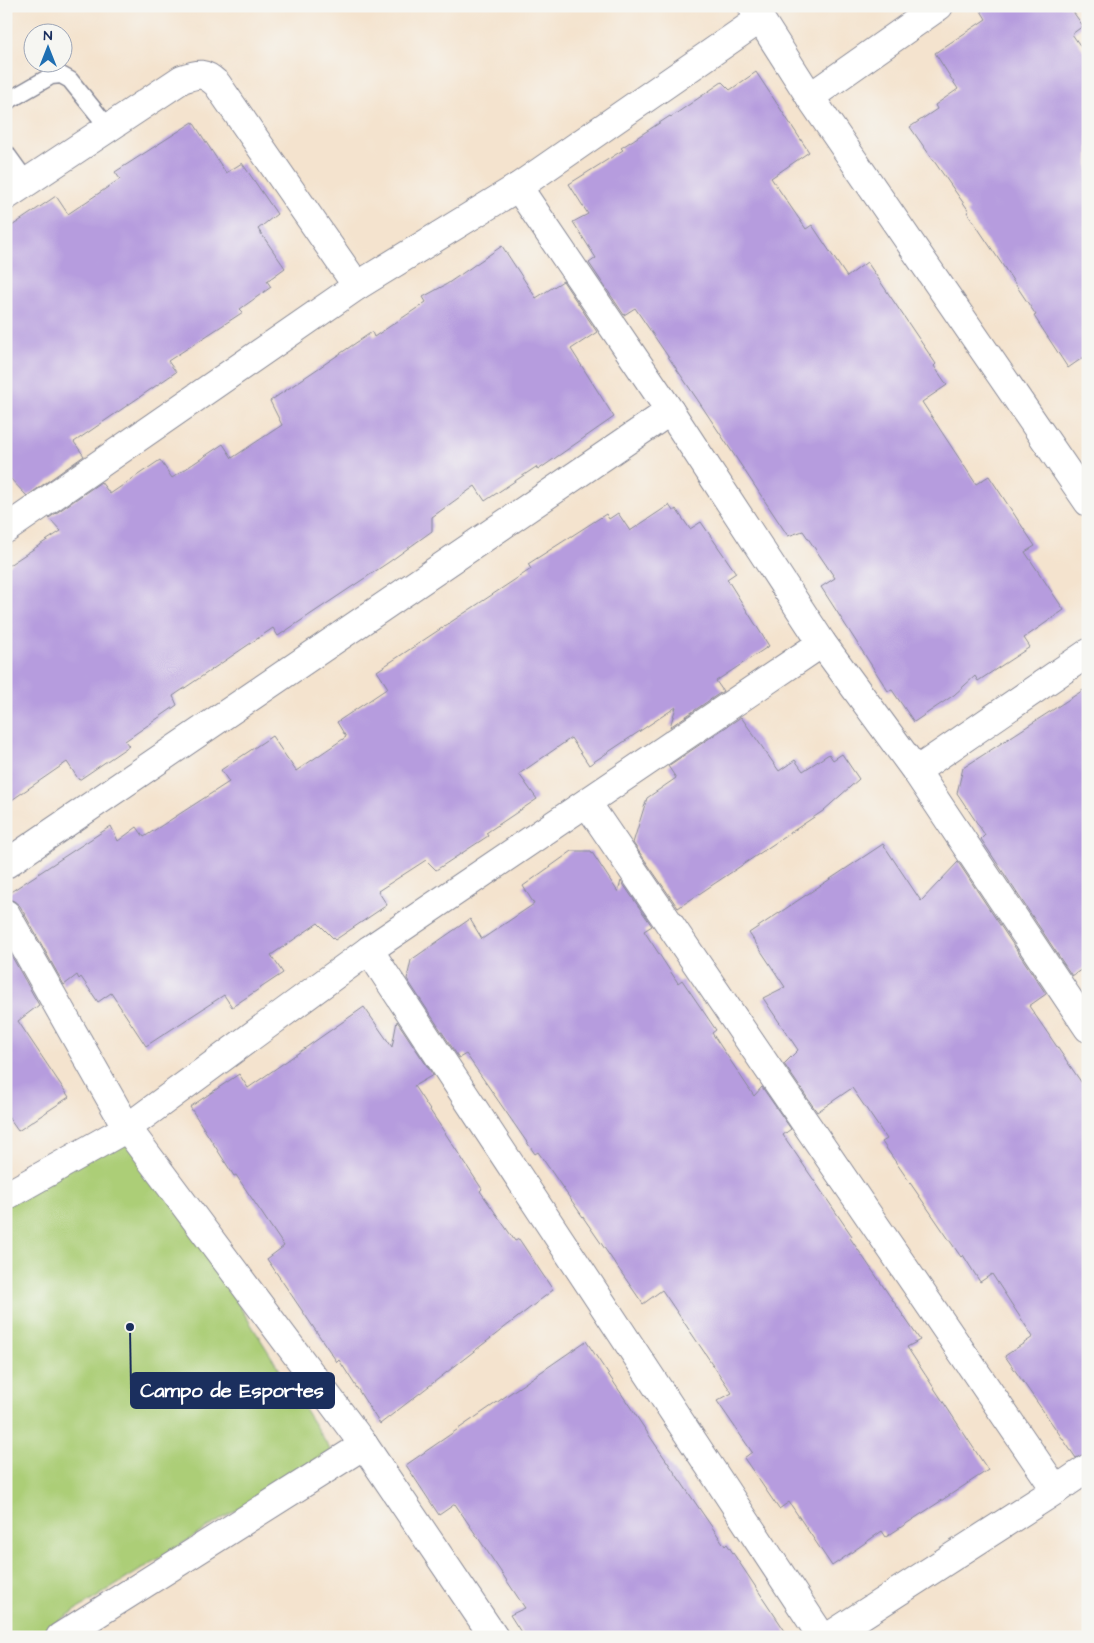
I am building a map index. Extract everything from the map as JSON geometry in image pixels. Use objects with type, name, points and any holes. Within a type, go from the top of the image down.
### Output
[{"type":"street","points":[[810,96],[939,6]]},
{"type":"street","points":[[6,529],[357,286],[518,187],[756,13],[810,96],[1088,502]]},
{"type":"street","points":[[17,189],[182,79],[197,73],[209,76],[217,84],[357,286]]},
{"type":"street","points":[[518,187],[670,412],[822,643],[916,771],[1088,1028]]},
{"type":"street","points":[[6,864],[670,412]]},
{"type":"street","points":[[6,1196],[127,1128],[369,950],[822,643]]},
{"type":"street","points":[[916,771],[1088,653]]},
{"type":"street","points":[[587,803],[1056,1490]]},
{"type":"street","points":[[6,914],[127,1128],[364,1445],[494,1637]]},
{"type":"street","points":[[369,950],[822,1637]]},
{"type":"street","points":[[60,1637],[364,1445]]},
{"type":"street","points":[[828,1637],[1088,1468]]},
{"type":"lane","points":[[6,102],[51,76],[61,75],[70,80],[108,127]]},
{"type":"lane","points":[[6,153],[17,189]]},
{"type":"green space","points":[[127,1128],[331,1451],[33,1637],[6,1637],[6,1204]]},
{"type":"building","points":[[978,6],[1069,6],[1083,26],[1072,34],[1088,57],[1088,354],[1068,368],[1034,316],[1036,315],[967,212],[969,211],[910,127],[937,109],[935,105],[958,89],[935,53],[986,19]]},
{"type":"building","points":[[756,72],[809,152],[771,178],[806,229],[812,225],[847,277],[867,262],[936,364],[934,366],[947,385],[922,402],[976,484],[989,476],[1035,546],[1025,552],[1064,610],[1024,638],[1030,647],[978,681],[975,676],[954,695],[914,722],[892,690],[888,691],[821,587],[835,578],[803,531],[788,536],[635,308],[624,315],[589,263],[596,258],[573,222],[588,214],[569,184],[623,150],[621,148],[722,82],[730,90]]},
{"type":"building","points":[[193,122],[226,173],[242,163],[277,214],[258,229],[285,268],[267,281],[271,287],[240,309],[243,312],[168,361],[176,372],[74,442],[84,456],[27,496],[6,474],[6,230],[56,196],[68,214],[120,179],[115,172]]},
{"type":"building","points":[[502,246],[536,298],[563,281],[597,332],[571,349],[614,417],[538,470],[536,467],[485,501],[475,486],[432,517],[432,531],[389,562],[278,636],[273,628],[173,696],[177,705],[125,741],[129,746],[79,780],[67,762],[6,804],[6,567],[61,531],[49,518],[101,482],[110,494],[160,460],[172,478],[223,444],[232,458],[282,425],[270,401],[372,332],[374,337],[426,302],[423,297],[447,284]]},
{"type":"building","points":[[669,505],[673,511],[676,509],[690,529],[701,522],[736,573],[727,579],[769,646],[716,681],[723,691],[670,727],[676,707],[589,765],[571,738],[519,774],[537,799],[486,833],[488,836],[436,870],[426,860],[378,891],[387,905],[335,940],[318,923],[271,955],[283,973],[232,1007],[224,995],[146,1046],[111,993],[98,1002],[81,977],[79,979],[77,975],[64,985],[20,906],[6,898],[6,895],[111,826],[118,841],[137,827],[144,837],[229,782],[221,770],[272,736],[296,771],[346,737],[337,722],[388,688],[377,671],[531,569],[528,564],[606,514],[609,519],[618,513],[630,531]]},
{"type":"building","points":[[1088,687],[1088,965],[1072,976],[981,839],[985,835],[957,793],[963,768]]},
{"type":"building","points":[[741,717],[779,771],[795,760],[803,771],[829,754],[833,760],[842,754],[859,779],[823,811],[678,908],[633,843],[647,798],[676,778],[668,766]]},
{"type":"building","points":[[883,844],[921,901],[958,862],[1046,994],[1029,1006],[1088,1092],[1088,1453],[1076,1458],[1005,1356],[1033,1337],[992,1274],[980,1282],[963,1255],[961,1257],[882,1142],[887,1139],[852,1088],[817,1112],[784,1064],[798,1050],[763,998],[785,987],[749,933]]},
{"type":"building","points":[[572,851],[591,851],[618,892],[621,881],[652,926],[644,931],[678,983],[682,980],[716,1030],[712,1033],[754,1096],[762,1087],[791,1129],[783,1135],[852,1236],[850,1238],[920,1340],[907,1347],[988,1470],[886,1537],[882,1531],[832,1566],[789,1502],[779,1509],[744,1458],[752,1452],[717,1401],[732,1393],[662,1290],[643,1304],[538,1152],[535,1154],[466,1054],[459,1058],[407,979],[411,960],[470,919],[482,939],[534,904],[523,886]]},
{"type":"building","points":[[6,946],[39,1005],[18,1021],[69,1097],[18,1131],[6,1114]]},
{"type":"building","points":[[364,1007],[392,1047],[397,1021],[433,1075],[414,1086],[482,1189],[480,1191],[515,1241],[519,1239],[553,1290],[380,1424],[339,1360],[337,1362],[267,1259],[284,1246],[236,1175],[234,1176],[190,1107],[239,1074],[248,1088]]},
{"type":"building","points":[[586,1341],[789,1637],[524,1637],[510,1615],[525,1608],[455,1504],[439,1515],[406,1465]]},
{"type":"place","name":"Campo de Esportes","points":[[130,1327]]}]
